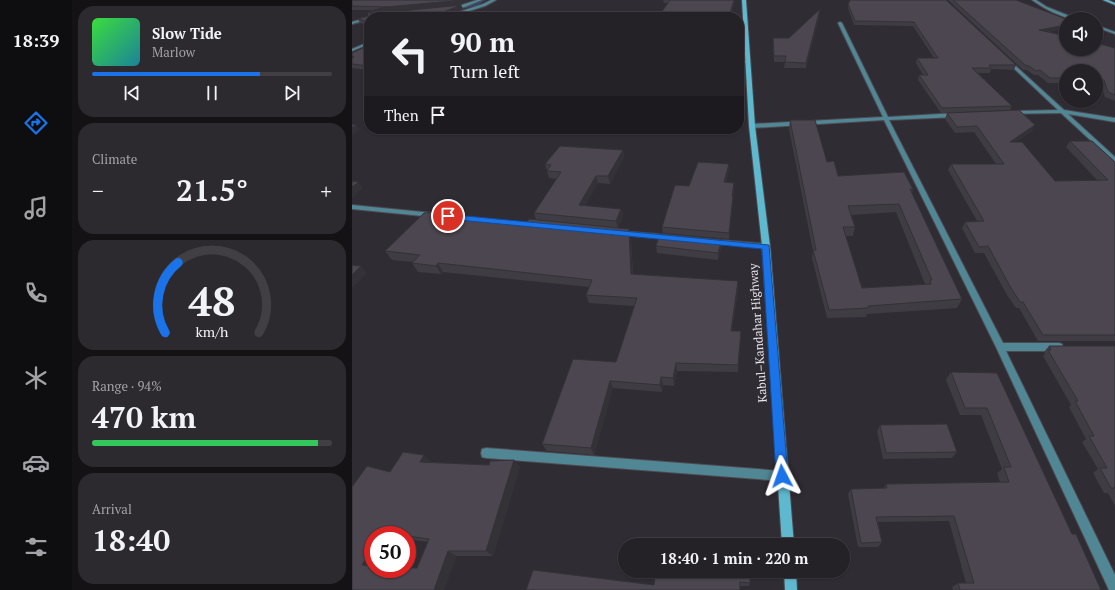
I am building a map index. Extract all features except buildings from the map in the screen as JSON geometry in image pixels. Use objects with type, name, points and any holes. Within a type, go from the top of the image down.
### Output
[{"type":"main road","name":"Kabul–Kandahar Highway","points":[[744,0],[752,126],[766,246],[787,538]]},
{"type":"main road","points":[[1105,0],[1115,4]]},
{"type":"main road","points":[[790,578],[791,590]]},
{"type":"street","points":[[446,10],[464,6],[480,0]]},
{"type":"street","points":[[462,12],[494,0]]},
{"type":"street","points":[[1034,0],[1046,8],[1059,13]]},
{"type":"street","points":[[352,23],[364,19]]},
{"type":"street","points":[[840,23],[886,119],[1000,347],[1115,589]]},
{"type":"street","points":[[1103,29],[1115,33]]},
{"type":"street","points":[[352,50],[364,45]]},
{"type":"street","points":[[1006,58],[1115,160]]},
{"type":"street","points":[[1008,113],[1062,111],[1115,120]]},
{"type":"street","points":[[752,126],[962,114]]},
{"type":"street","points":[[352,207],[440,215]]},
{"type":"street","points":[[615,232],[678,238]]},
{"type":"street","points":[[702,240],[766,246]]},
{"type":"street","points":[[1000,347],[1069,347]]},
{"type":"street","points":[[486,454],[782,476]]},
{"type":"waterway","points":[[456,9],[475,5],[485,0]]},
{"type":"waterway","points":[[352,24],[364,21]]},
{"type":"route","points":[[448,216],[766,246],[782,476]]}]
